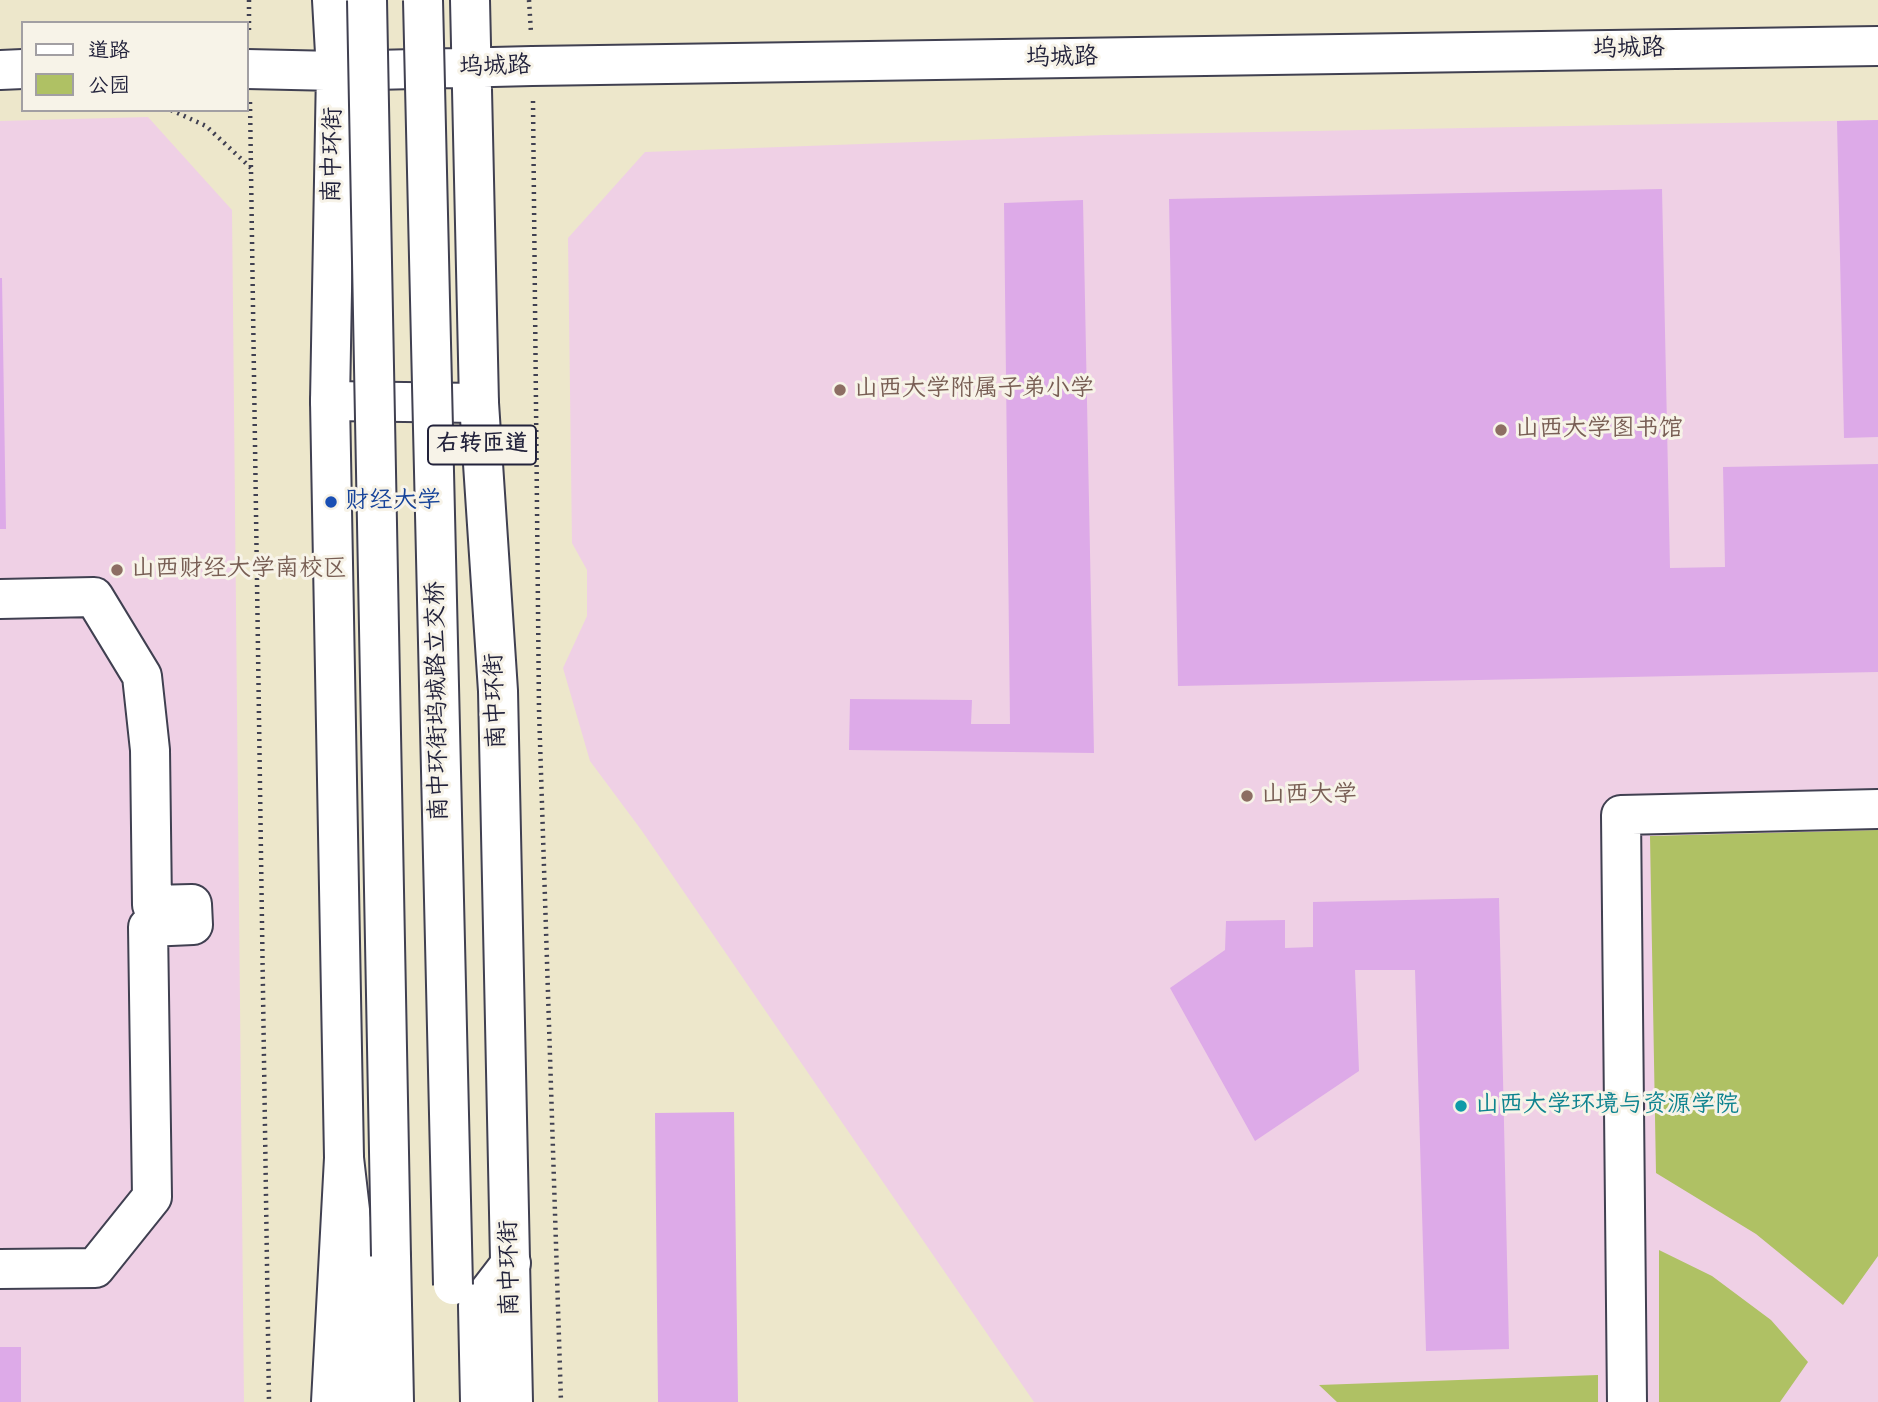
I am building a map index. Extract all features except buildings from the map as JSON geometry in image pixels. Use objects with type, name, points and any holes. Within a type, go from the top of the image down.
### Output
[{"type":"main road","name":"南中环街","points":[[331,1402],[344,1158],[330,401],[335,71],[332,0]]},
{"type":"main road","points":[[367,0],[394,1402]]},
{"type":"main road","name":"南中环街坞城路立交桥","points":[[424,0],[455,1402]]},
{"type":"main road","name":"南中环街","points":[[470,0],[479,403],[498,691],[513,1402]]},
{"type":"main road","name":"坞城路","points":[[248,69],[335,71],[1878,46]]},
{"type":"main road","points":[[0,69],[21,69]]},
{"type":"main road","points":[[330,401],[479,403]]},
{"type":"main road","points":[[0,599],[94,597],[142,676],[150,750],[152,905],[192,904],[193,925],[148,927],[152,1197],[95,1268],[0,1269]]},
{"type":"main road","points":[[1628,1402],[1621,815],[1878,809]]},
{"type":"main road","points":[[344,1158],[354,1245],[358,1402]]},
{"type":"main road","points":[[480,1402],[478,1306],[511,1263]]},
{"type":"path","points":[[249,0],[269,1402]]},
{"type":"path","points":[[529,0],[539,710],[561,1402]]},
{"type":"path","points":[[175,112],[206,126],[251,168]]},
{"type":"shaded area","name":"山西财经大学南校区","points":[[148,117],[232,210],[244,1402],[0,1402],[0,121]]},
{"type":"shaded area","name":"山西大学","points":[[1878,120],[1878,1402],[1034,1402],[642,831],[590,761],[563,668],[587,616],[587,570],[572,543],[568,238],[645,152],[1105,135]]},
{"type":"green space","points":[[1878,830],[1878,1256],[1843,1305],[1756,1234],[1656,1173],[1650,836]]},
{"type":"green space","points":[[1659,1250],[1712,1276],[1771,1320],[1808,1362],[1780,1402],[1659,1402]]},
{"type":"green space","points":[[1598,1375],[1598,1402],[1337,1402],[1319,1385]]},
{"type":"place","name":"山西大学附属子弟小学","points":[[840,390]]},
{"type":"place","name":"山西大学图书馆","points":[[1501,430]]},
{"type":"place","name":"财经大学","points":[[331,502]]},
{"type":"place","name":"山西财经大学南校区","points":[[117,570]]},
{"type":"place","name":"山西大学","points":[[1247,796]]},
{"type":"place","name":"山西大学环境与资源学院","points":[[1461,1106]]}]
